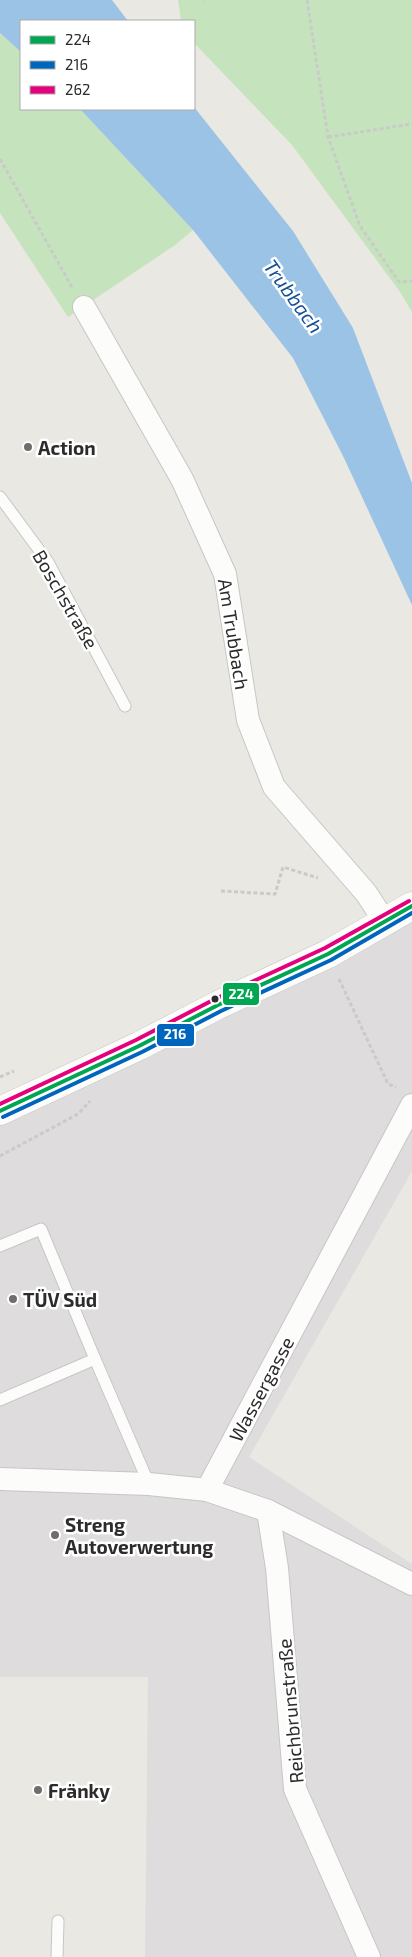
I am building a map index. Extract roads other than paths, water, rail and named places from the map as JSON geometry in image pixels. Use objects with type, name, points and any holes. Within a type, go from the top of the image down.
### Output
[{"type":"main road","points":[[0,1111],[328,954],[412,906]]},
{"type":"street","name":"Am Trubbach","points":[[84,307],[182,479],[225,574],[248,720],[274,787],[366,893],[385,922]]},
{"type":"street","name":"Wassergasse","points":[[207,1490],[408,1098]]},
{"type":"street","points":[[0,1479],[149,1484],[207,1490],[268,1511],[412,1584]]},
{"type":"street","name":"Reichbrunstraße","points":[[268,1511],[277,1568],[295,1788],[370,1957]]},
{"type":"lane","name":"Boschstraße","points":[[0,497],[48,562],[125,706]]},
{"type":"lane","points":[[0,1246],[41,1229],[149,1484]]},
{"type":"lane","points":[[0,1400],[95,1359]]},
{"type":"lane","points":[[57,1957],[58,1921]]},
{"type":"water","points":[[0,0],[112,0],[127,20],[20,20],[20,51],[0,33]]},
{"type":"water","name":"Trubbach","points":[[195,108],[293,231],[353,328],[412,483],[412,605],[344,458],[293,358],[193,230],[81,110],[195,110]]},
{"type":"place","name":"Action","points":[[28,447]]},
{"type":"place","name":"TÜV Süd","points":[[13,1299]]},
{"type":"place","name":"Streng Autoverwertung","points":[[55,1535]]},
{"type":"place","name":"Fränky","points":[[38,1790]]}]
